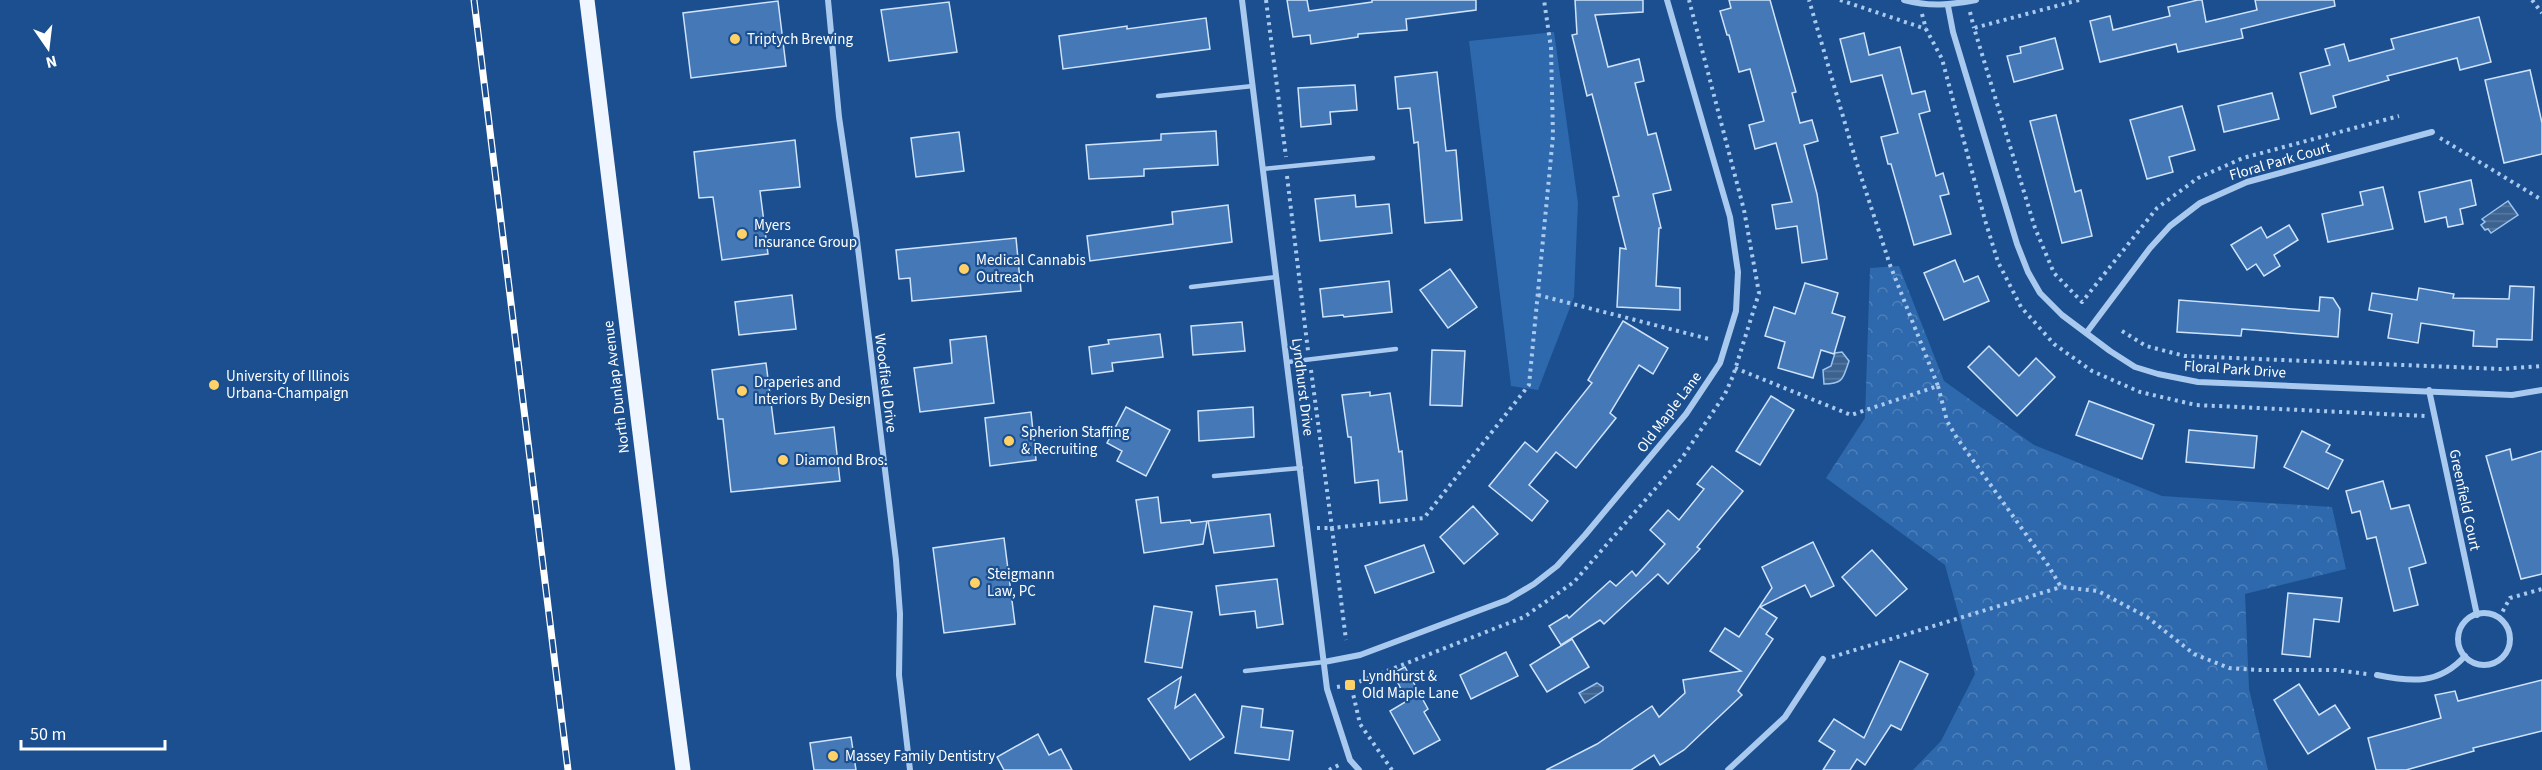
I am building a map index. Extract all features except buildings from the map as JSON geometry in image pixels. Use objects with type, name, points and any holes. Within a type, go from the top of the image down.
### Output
[{"type":"main road","name":"North Dunlap Avenue","points":[[587,0],[659,588],[684,770]]},
{"type":"street","name":"Woodfield Drive","points":[[828,0],[839,117],[856,232],[896,560],[900,614],[899,675],[910,770]]},
{"type":"street","name":"Lyndhurst Drive","points":[[1242,0],[1329,696],[1350,760],[1359,770]]},
{"type":"street","name":"Old Maple Lane","points":[[1324,662],[1360,655],[1507,600],[1534,584],[1557,566],[1586,535],[1686,414],[1719,363],[1736,311],[1738,272],[1730,217],[1667,0]]},
{"type":"street","points":[[1904,0],[1920,4],[1948,6],[1976,0]]},
{"type":"street","name":"Floral Park Drive","points":[[1948,6],[1953,32],[2028,272],[2040,293],[2062,315],[2110,351],[2135,367],[2198,382],[2512,394],[2542,390]]},
{"type":"street","name":"Floral Park Court","points":[[2087,332],[2170,226],[2200,203],[2247,182],[2432,132]]},
{"type":"street","name":"Greenfield Court","points":[[2429,390],[2477,615]]},
{"type":"street","points":[[2485,613],[2499,618],[2509,632],[2508,649],[2504,657],[2488,665],[2471,662],[2465,656],[2458,641],[2459,632],[2469,618],[2477,615],[2485,613]]},
{"type":"street","points":[[2377,675],[2407,681],[2422,680],[2455,667],[2465,656]]},
{"type":"street","points":[[1728,770],[1785,717],[1823,659]]},
{"type":"lane","points":[[1158,96],[1253,86]]},
{"type":"lane","points":[[1263,169],[1373,158]]},
{"type":"lane","points":[[1191,286],[1276,276]]},
{"type":"lane","points":[[1288,362],[1396,349]]},
{"type":"lane","points":[[1214,476],[1301,468]]},
{"type":"lane","points":[[1245,671],[1324,662]]},
{"type":"path","points":[[1266,0],[1347,640]]},
{"type":"path","points":[[1332,528],[1424,518],[1529,385],[1553,136],[1551,48],[1544,0]]},
{"type":"path","points":[[1392,770],[1360,724],[1351,684],[1524,617],[1574,582],[1682,458],[1725,394],[1737,368],[1759,292],[1744,210],[1689,0]]},
{"type":"path","points":[[1809,0],[1890,265],[1938,386],[1947,421],[2061,587]]},
{"type":"path","points":[[1840,0],[1926,29]]},
{"type":"path","points":[[2079,0],[1974,28],[2035,228],[2054,273],[2082,302],[2157,208],[2198,178],[2243,158],[2399,116]]},
{"type":"path","points":[[2532,0],[2542,13]]},
{"type":"path","points":[[2432,132],[2542,200]]},
{"type":"path","points":[[1538,295],[1709,339]]},
{"type":"path","points":[[2122,331],[2146,346],[2185,356],[2501,369],[2542,366]]},
{"type":"path","points":[[1719,363],[1737,368],[1851,415],[1938,386]]},
{"type":"path","points":[[1823,659],[2061,587],[2098,591],[2147,617],[2193,654],[2229,668],[2336,670],[2377,675]]},
{"type":"path","points":[[2499,618],[2510,598],[2542,589]]},
{"type":"green space","points":[[1554,32],[1578,203],[1574,297],[1538,390],[1511,386],[1469,41]]},
{"type":"green space","points":[[1899,266],[1944,381],[2034,445],[2162,496],[2332,507],[2346,569],[2245,594],[2249,689],[2268,770],[1913,770],[1941,741],[1975,674],[1945,565],[1826,478],[1865,418],[1870,268]]},
{"type":"shaded area","points":[[2508,201],[2518,215],[2491,233],[2488,229],[2485,230],[2481,225],[2485,222],[2482,219]]},
{"type":"shaded area","points":[[1842,352],[1849,361],[1844,376],[1835,383],[1824,384],[1823,370],[1831,366],[1835,353]]},
{"type":"shaded area","points":[[1597,683],[1603,687],[1603,691],[1585,703],[1579,693]]},
{"type":"railway","points":[[474,0],[568,770]]},
{"type":"place","name":"Triptych Brewing","points":[[735,39]]},
{"type":"place","name":"Myers Insurance Group","points":[[742,234]]},
{"type":"place","name":"Medical Cannabis Outreach","points":[[964,269]]},
{"type":"place","name":"University of Illinois Urbana-Champaign","points":[[214,385]]},
{"type":"place","name":"Draperies and Interiors By Design","points":[[742,391]]},
{"type":"place","name":"Spherion Staffing & Recruiting","points":[[1009,441]]},
{"type":"place","name":"Diamond Bros.","points":[[783,460]]},
{"type":"place","name":"Steigmann Law, PC","points":[[975,583]]},
{"type":"place","name":"Lyndhurst & Old Maple Lane","points":[[1350,685]]},
{"type":"place","name":"Massey Family Dentistry","points":[[833,756]]}]
